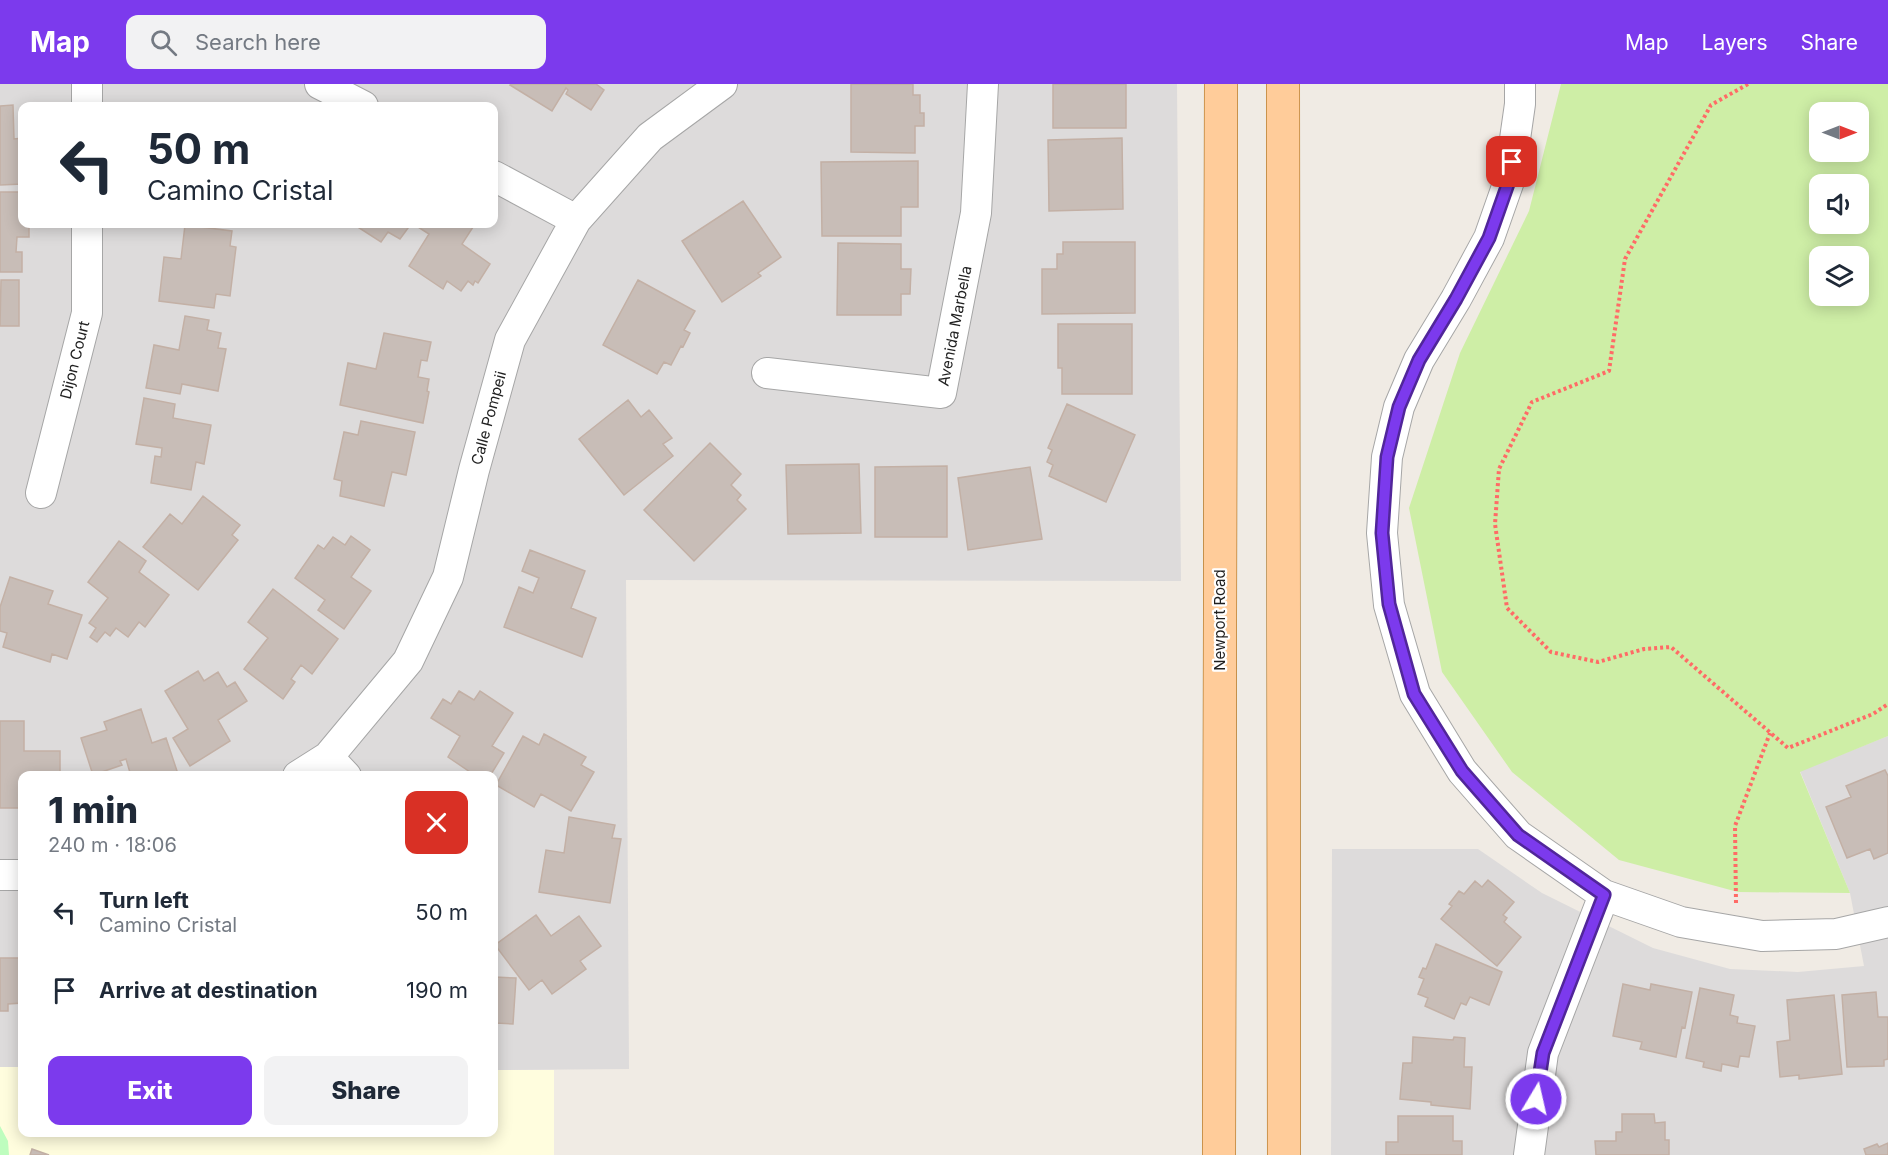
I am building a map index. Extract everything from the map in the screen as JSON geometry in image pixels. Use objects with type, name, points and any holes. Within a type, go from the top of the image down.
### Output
[{"type":"main road","name":"Newport Road","points":[[1219,1155],[1221,84]]},
{"type":"main road","points":[[1283,84],[1284,1155]]},
{"type":"street","points":[[87,84],[87,102]]},
{"type":"street","points":[[320,84],[355,102]]},
{"type":"street","name":"Calle Pompeii","points":[[318,771],[337,766],[408,661],[448,577],[474,470],[510,340],[576,220],[650,137],[722,84]]},
{"type":"street","name":"Avenida Marbella","points":[[767,373],[941,393],[976,213],[983,84]]},
{"type":"street","points":[[1520,84],[1520,104],[1509,181],[1489,238],[1419,360],[1399,407],[1387,457],[1382,533],[1389,604],[1414,694],[1462,771],[1518,835],[1604,895],[1681,922],[1762,936],[1836,934],[1888,922]]},
{"type":"street","points":[[498,178],[576,220]]},
{"type":"street","name":"Dijon Court","points":[[41,493],[87,313],[87,228]]},
{"type":"street","points":[[0,875],[18,875]]},
{"type":"street","points":[[1528,1155],[1543,1053],[1604,895]]},
{"type":"path","points":[[1748,84],[1711,105],[1625,260],[1609,371],[1532,402],[1499,469],[1495,524],[1507,608],[1551,652],[1598,662],[1644,649],[1671,647],[1788,748],[1873,714],[1888,704]]},
{"type":"path","points":[[1736,932],[1735,826],[1770,733]]},
{"type":"shaded area","points":[[0,84],[1177,84],[1181,581],[626,580],[629,1069],[498,1070],[498,771],[18,771],[18,1067],[0,1067]]},
{"type":"shaded area","points":[[1888,736],[1888,1155],[1331,1155],[1332,849],[1478,849],[1542,893],[1653,948],[1730,969],[1798,972],[1864,966],[1850,893],[1800,771]]},
{"type":"shaded area","points":[[0,1067],[18,1067],[18,1137],[498,1137],[498,1070],[554,1070],[554,1155],[0,1155]]},
{"type":"green space","points":[[1561,84],[1888,84],[1888,736],[1800,772],[1850,893],[1738,892],[1619,860],[1512,772],[1442,672],[1409,508],[1460,353],[1529,211]]},
{"type":"green space","points":[[0,1126],[8,1141],[9,1155],[0,1155]]},
{"type":"building","points":[[511,84],[596,84],[604,90],[591,110],[566,94],[568,90],[566,88],[552,111]]},
{"type":"building","points":[[851,84],[913,84],[913,95],[920,95],[920,113],[924,113],[924,126],[915,126],[915,153],[851,152]]},
{"type":"building","points":[[1053,84],[1126,84],[1126,128],[1053,128]]},
{"type":"building","points":[[13,105],[14,139],[18,138],[18,184],[0,185],[0,106]]},
{"type":"building","points":[[1122,138],[1123,209],[1049,211],[1048,140]]},
{"type":"building","points":[[918,161],[918,207],[901,207],[901,236],[822,236],[821,162]]},
{"type":"building","points":[[0,192],[18,192],[18,228],[29,228],[29,237],[17,237],[16,252],[22,252],[22,272],[0,272]]},
{"type":"building","points":[[743,201],[781,257],[758,273],[761,276],[722,302],[682,241]]},
{"type":"building","points":[[185,228],[232,231],[230,246],[236,247],[230,296],[216,294],[214,308],[159,301],[164,257],[181,259]]},
{"type":"building","points":[[359,228],[408,228],[400,239],[388,232],[381,242]]},
{"type":"building","points":[[420,228],[472,228],[462,244],[490,264],[478,283],[475,281],[473,285],[468,281],[461,291],[447,281],[443,289],[409,266],[429,234]]},
{"type":"building","points":[[1063,242],[1135,242],[1135,313],[1042,314],[1042,269],[1057,269],[1057,254],[1063,254]]},
{"type":"building","points":[[838,243],[901,244],[901,269],[911,269],[910,294],[901,294],[901,315],[837,315]]},
{"type":"building","points":[[1,280],[19,280],[19,326],[0,326]]},
{"type":"building","points":[[638,280],[695,311],[684,330],[690,333],[683,347],[681,346],[671,365],[664,362],[657,374],[603,345]]},
{"type":"building","points":[[185,316],[209,320],[207,330],[221,333],[218,348],[226,349],[218,391],[182,384],[180,394],[146,388],[154,345],[179,350]]},
{"type":"building","points":[[1058,324],[1132,324],[1132,394],[1062,394],[1062,368],[1058,368]]},
{"type":"building","points":[[384,333],[431,342],[427,361],[421,360],[418,377],[429,379],[423,423],[340,405],[348,363],[376,369]]},
{"type":"building","points":[[144,398],[175,404],[173,418],[211,425],[204,464],[196,462],[191,490],[151,483],[155,456],[161,457],[162,448],[136,444]]},
{"type":"building","points":[[628,400],[641,417],[649,410],[672,438],[663,444],[673,456],[624,495],[579,439]]},
{"type":"building","points":[[1067,404],[1135,435],[1106,502],[1049,476],[1053,465],[1047,462],[1052,450],[1048,448]]},
{"type":"building","points":[[361,421],[415,432],[406,475],[392,472],[384,506],[340,496],[342,481],[334,479],[344,432],[358,435]]},
{"type":"building","points":[[710,443],[741,474],[731,485],[741,495],[737,500],[746,509],[694,561],[644,510]]},
{"type":"building","points":[[859,464],[861,533],[788,534],[786,465]]},
{"type":"building","points":[[947,466],[947,537],[875,537],[875,467]]},
{"type":"building","points":[[1030,467],[1042,539],[968,550],[958,478]]},
{"type":"building","points":[[203,496],[240,525],[232,535],[238,540],[198,590],[143,547],[170,514],[182,524]]},
{"type":"building","points":[[351,536],[370,550],[351,577],[371,591],[344,629],[318,610],[325,600],[295,578],[318,545],[324,549],[333,537],[345,545]]},
{"type":"building","points":[[119,541],[146,561],[139,572],[169,595],[145,627],[139,622],[128,637],[116,628],[110,636],[105,632],[97,642],[90,637],[96,628],[89,623],[108,598],[88,582]]},
{"type":"building","points":[[530,550],[585,571],[571,608],[596,618],[582,657],[504,627],[519,587],[533,593],[539,578],[522,571]]},
{"type":"building","points":[[10,577],[53,591],[48,604],[82,615],[67,659],[52,654],[50,662],[3,647],[7,633],[0,631],[0,607]]},
{"type":"building","points":[[273,589],[338,639],[312,674],[301,665],[291,679],[295,682],[283,699],[244,669],[268,638],[248,622]]},
{"type":"building","points":[[198,671],[204,681],[218,672],[227,687],[235,682],[247,701],[218,720],[230,741],[190,766],[173,738],[188,729],[165,691]]},
{"type":"building","points":[[459,691],[474,700],[480,691],[513,713],[492,746],[504,753],[493,771],[469,771],[448,757],[460,736],[431,718],[443,699],[451,704]]},
{"type":"building","points":[[141,709],[152,743],[166,738],[177,771],[130,771],[126,759],[120,761],[122,765],[105,771],[92,771],[81,738],[107,730],[104,722]]},
{"type":"building","points":[[0,721],[24,721],[24,751],[60,751],[60,771],[18,771],[18,808],[0,808]]},
{"type":"building","points":[[544,734],[586,757],[581,765],[594,772],[571,811],[541,794],[534,807],[498,786],[498,781],[523,736],[539,745]]},
{"type":"building","points":[[1885,770],[1888,776],[1888,853],[1874,859],[1870,849],[1847,858],[1826,807],[1851,797],[1846,786]]},
{"type":"building","points":[[569,817],[615,825],[612,838],[621,839],[610,903],[539,892],[546,850],[564,853]]},
{"type":"building","points":[[1488,880],[1514,902],[1503,915],[1507,918],[1504,922],[1521,937],[1497,966],[1441,919],[1452,906],[1449,904],[1459,891],[1464,894],[1475,881],[1482,887]]},
{"type":"building","points":[[536,915],[551,936],[579,916],[601,946],[580,961],[586,969],[552,994],[542,980],[529,990],[498,949],[498,943]]},
{"type":"building","points":[[1436,944],[1502,972],[1489,1005],[1470,997],[1466,1005],[1461,1003],[1454,1019],[1425,1006],[1428,998],[1418,994],[1424,979],[1419,977],[1423,968],[1426,969]]},
{"type":"building","points":[[0,958],[18,958],[18,1003],[8,1004],[8,1011],[0,1011]]},
{"type":"building","points":[[498,977],[516,978],[513,1024],[498,1023]]},
{"type":"building","points":[[1623,984],[1650,990],[1651,984],[1692,992],[1685,1028],[1682,1027],[1676,1057],[1640,1049],[1642,1042],[1613,1036]]},
{"type":"building","points":[[1700,988],[1734,995],[1730,1015],[1738,1017],[1737,1023],[1755,1026],[1749,1057],[1740,1056],[1738,1067],[1722,1064],[1721,1071],[1703,1067],[1704,1062],[1686,1058]]},
{"type":"building","points":[[1876,992],[1878,1017],[1888,1017],[1888,1059],[1884,1060],[1884,1066],[1847,1067],[1842,995]]},
{"type":"building","points":[[1834,995],[1842,1074],[1799,1079],[1799,1075],[1780,1077],[1777,1042],[1790,1040],[1787,1000]]},
{"type":"building","points":[[1413,1037],[1453,1040],[1454,1037],[1465,1038],[1464,1067],[1472,1067],[1470,1109],[1400,1099],[1403,1063],[1412,1063]]},
{"type":"building","points":[[1622,1114],[1654,1114],[1655,1123],[1665,1122],[1665,1140],[1669,1140],[1669,1155],[1596,1155],[1595,1141],[1616,1141],[1616,1132],[1622,1132]]},
{"type":"building","points":[[1398,1116],[1453,1116],[1453,1141],[1462,1141],[1462,1155],[1386,1155],[1386,1142],[1398,1142]]},
{"type":"building","points":[[1888,1143],[1888,1155],[1866,1155],[1864,1149]]},
{"type":"building","points":[[32,1149],[49,1155],[30,1155]]},
{"type":"route","points":[[1512,162],[1509,181],[1489,238],[1419,360],[1399,407],[1387,457],[1382,533],[1389,604],[1414,694],[1462,771],[1518,835],[1604,895],[1543,1053],[1536,1099]]}]
